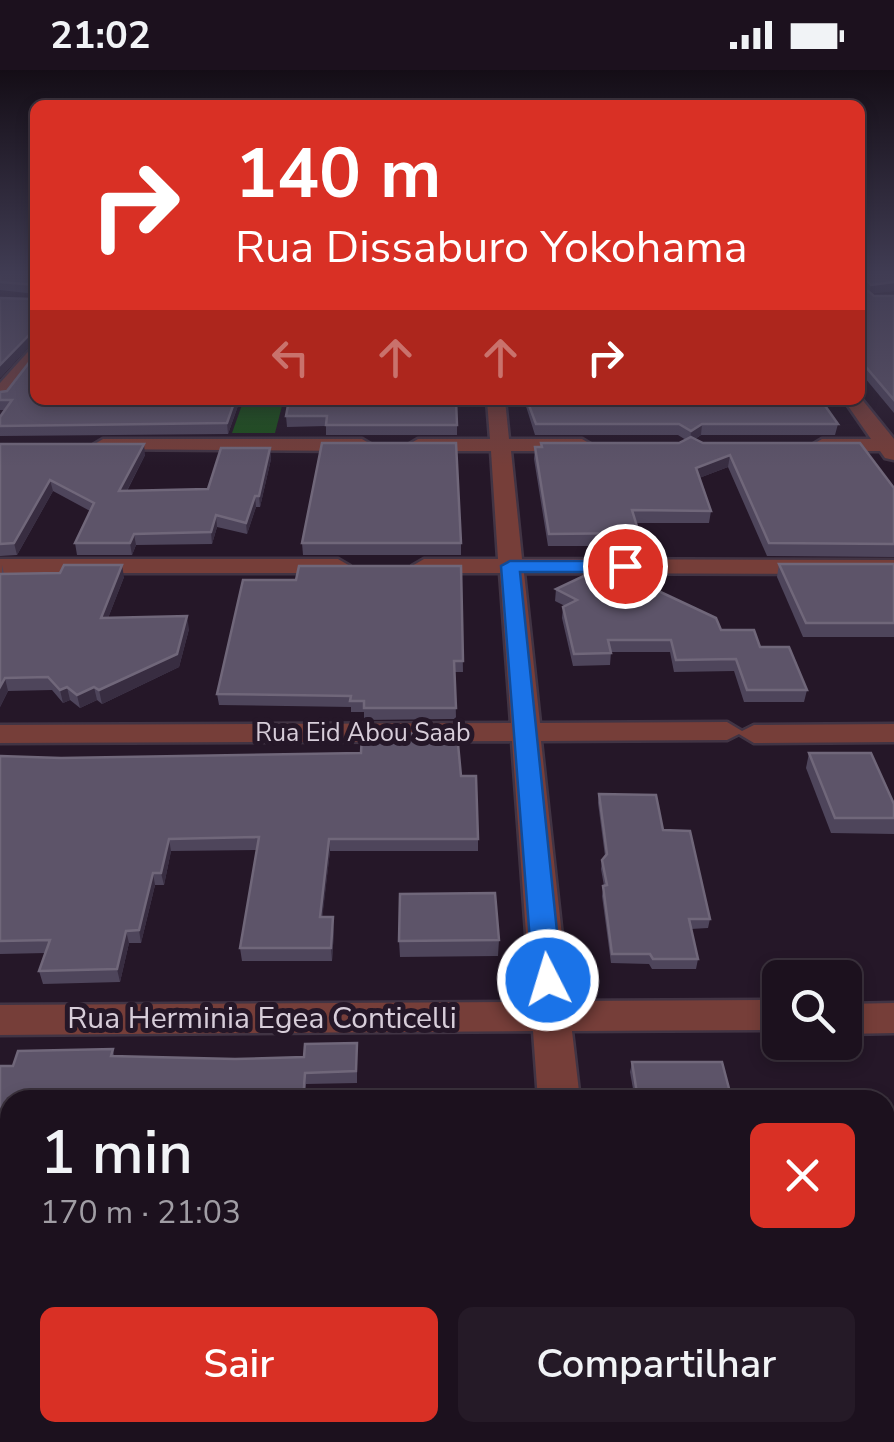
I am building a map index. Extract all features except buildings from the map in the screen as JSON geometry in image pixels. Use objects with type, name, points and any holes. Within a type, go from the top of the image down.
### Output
[{"type":"street","points":[[0,365],[30,359]]},
{"type":"street","points":[[0,395],[30,360]]},
{"type":"street","points":[[496,405],[558,1090]]},
{"type":"street","points":[[857,405],[891,448]]},
{"type":"street","points":[[80,445],[599,445]]},
{"type":"street","points":[[793,445],[891,448]]},
{"type":"street","points":[[0,566],[354,566]]},
{"type":"street","points":[[393,566],[894,568]]},
{"type":"street","name":"Rua Eid Abou Saab","points":[[0,734],[894,733]]},
{"type":"street","name":"Rua Herminia Egea Conticelli","points":[[0,1020],[762,1014]]},
{"type":"street","points":[[862,1018],[894,1018]]},
{"type":"green space","points":[[242,405],[282,405],[275,433],[232,433]]},
{"type":"route","points":[[548,980],[510,566],[625,566]]}]
